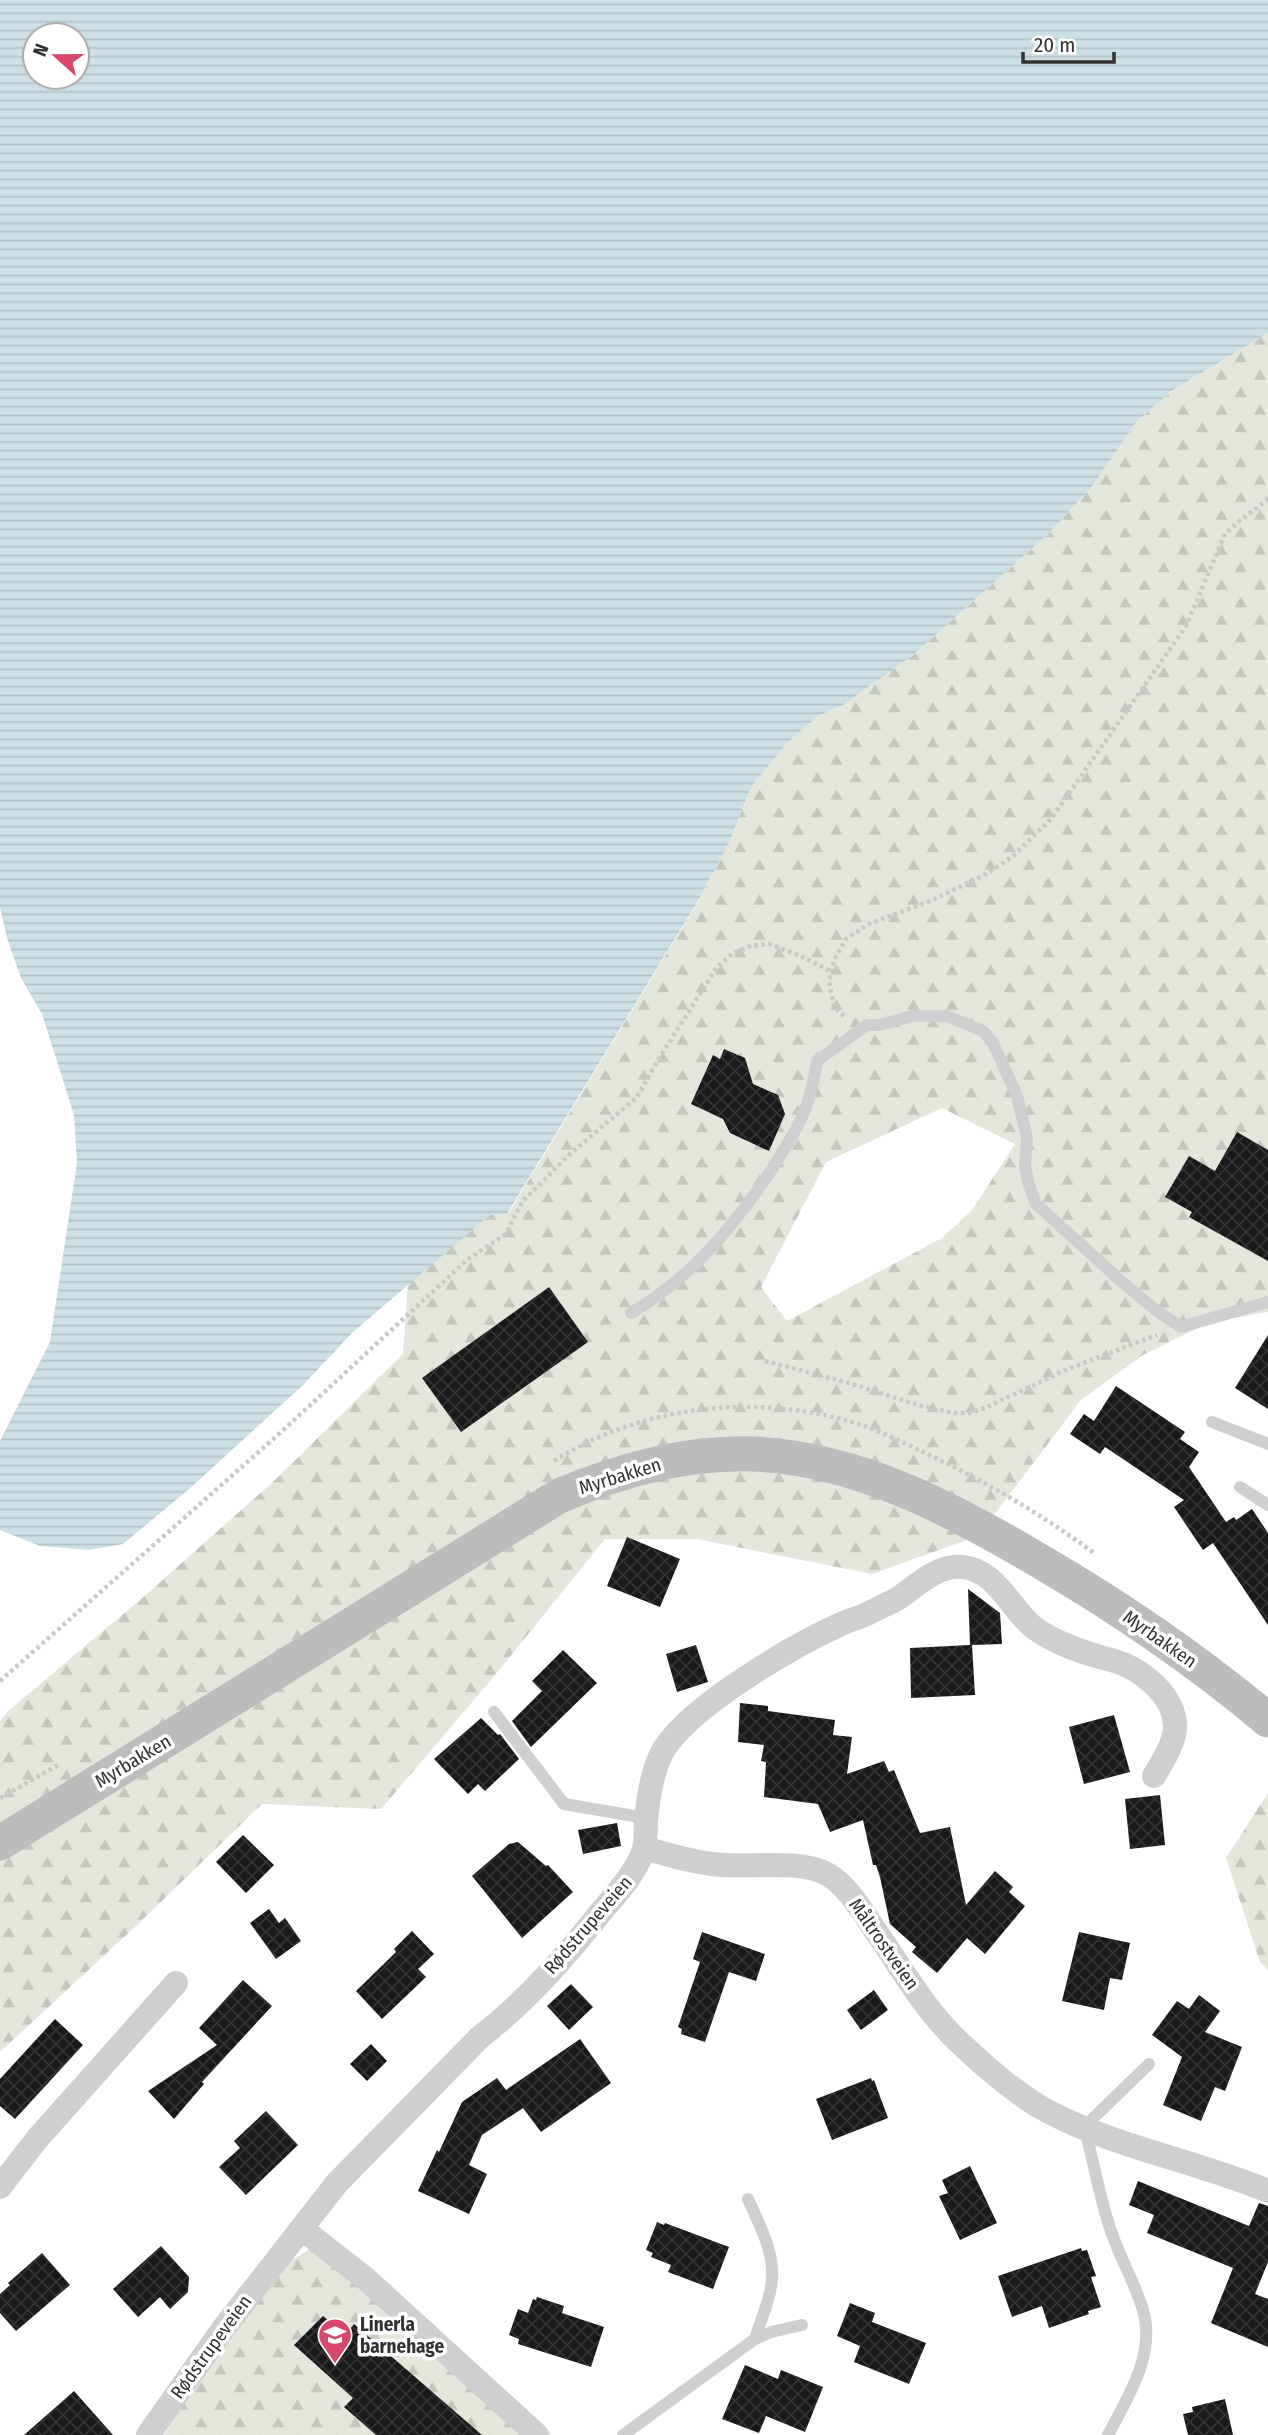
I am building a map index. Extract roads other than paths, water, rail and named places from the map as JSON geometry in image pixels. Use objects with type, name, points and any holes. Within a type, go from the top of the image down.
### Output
[{"type":"street","name":"Myrbakken","points":[[0,1843],[559,1496],[628,1470],[698,1456],[755,1454],[812,1462],[872,1478],[954,1513],[1022,1550],[1134,1619],[1268,1720]]},
{"type":"street","name":"Rødstrupeveien","points":[[148,2435],[276,2258],[337,2183],[480,2037],[505,2018],[574,1945],[634,1873],[645,1848],[651,1786],[663,1750],[683,1725],[712,1701],[812,1638],[897,1599],[921,1579],[963,1567],[982,1574],[989,1580],[1034,1628],[1076,1651],[1123,1663],[1150,1678],[1162,1694],[1175,1726],[1172,1741],[1154,1776]]},
{"type":"street","name":"Måltrostveien","points":[[645,1848],[712,1864],[809,1868],[830,1876],[866,1916],[934,2016],[960,2043],[1037,2105],[1140,2149],[1236,2178],[1268,2191]]},
{"type":"street","points":[[0,2187],[37,2138],[176,1983]]},
{"type":"street","points":[[302,2229],[366,2279],[537,2435]]},
{"type":"lane","points":[[631,1314],[677,1283],[734,1223],[785,1148],[809,1100],[817,1061],[867,1025],[879,1025],[923,1015],[947,1016],[983,1031],[992,1041],[1017,1096],[1027,1138],[1025,1166],[1036,1204],[1122,1282],[1181,1327],[1268,1302]]},
{"type":"lane","points":[[1212,1422],[1268,1444]]},
{"type":"lane","points":[[1240,1487],[1268,1505]]},
{"type":"lane","points":[[494,1712],[564,1804],[646,1818]]},
{"type":"lane","points":[[1108,2435],[1139,2373],[1146,2350],[1148,2330],[1138,2294],[1111,2231],[1084,2127],[1149,2064]]},
{"type":"lane","points":[[748,2199],[766,2239],[772,2271],[771,2287],[755,2339]]},
{"type":"lane","points":[[623,2435],[755,2339],[771,2332],[802,2325]]},
{"type":"water","points":[[0,0],[1268,0],[1268,333],[1173,390],[1137,421],[1090,489],[1047,535],[912,656],[843,705],[818,716],[786,744],[751,787],[728,845],[698,901],[507,1214],[490,1215],[353,1332],[303,1385],[188,1490],[123,1544],[89,1550],[40,1546],[0,1530],[0,1441],[50,1342],[77,1163],[74,1115],[42,1014],[21,978],[0,907]]},
{"type":"place","name":"Linerla barnehage","points":[[335,2365]]}]
